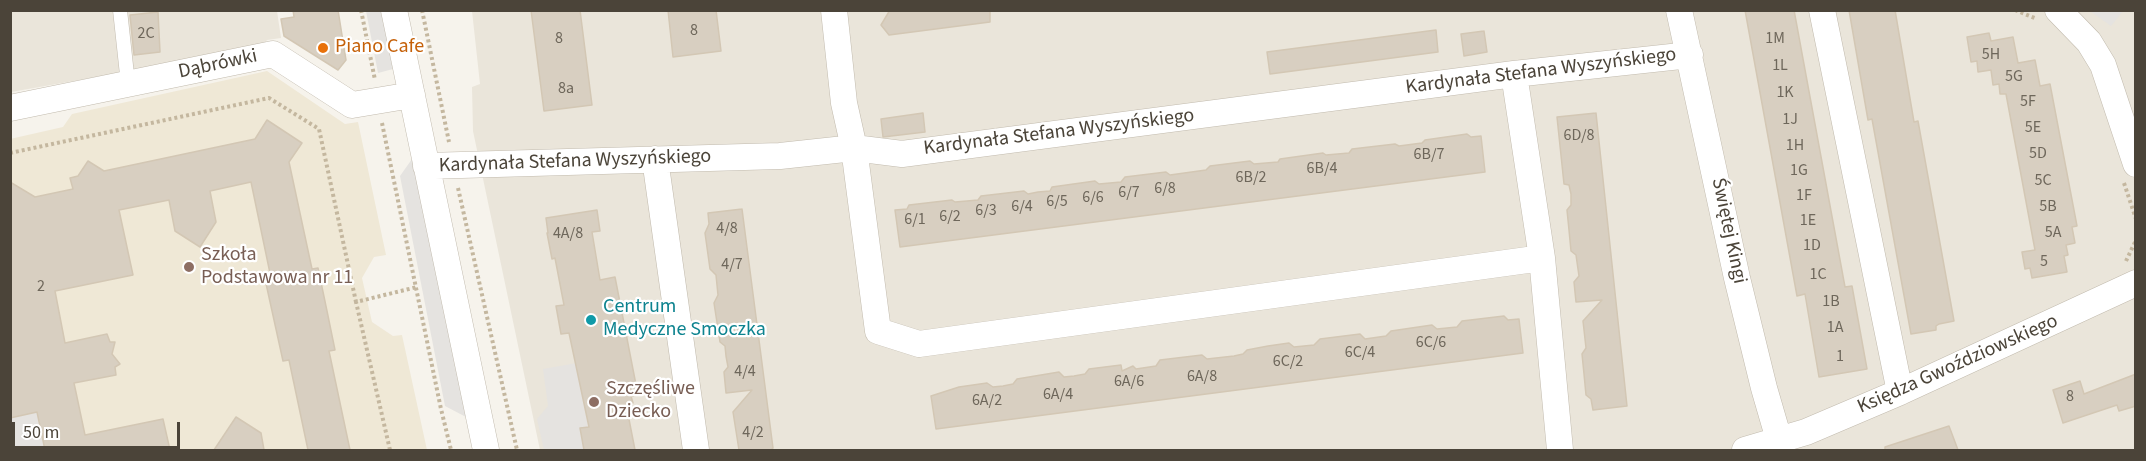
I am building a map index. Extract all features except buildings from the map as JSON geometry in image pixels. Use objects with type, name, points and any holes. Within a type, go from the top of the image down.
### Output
[{"type":"street","name":"Kardynała Stefana Wyszyńskiego","points":[[394,10],[486,450]]},
{"type":"street","points":[[834,10],[844,103],[854,148],[878,331],[919,344],[1542,258]]},
{"type":"street","name":"Świętej Kingi","points":[[1679,10],[1737,278],[1780,446]]},
{"type":"street","points":[[1822,10],[1900,392]]},
{"type":"street","points":[[2058,10],[2089,42],[2103,65],[2136,164]]},
{"type":"street","name":"Dąbrówki","points":[[10,108],[273,54],[352,105],[412,95]]},
{"type":"street","name":"Kardynała Stefana Wyszyńskiego","points":[[426,166],[780,156],[854,148],[902,154],[1514,74],[1690,55]]},
{"type":"street","points":[[1514,74],[1542,258],[1560,450]]},
{"type":"street","points":[[655,159],[696,450]]},
{"type":"street","name":"Księdza Gwoździowskiego","points":[[1745,450],[1780,446],[1806,432],[1900,392],[2136,284]]},
{"type":"lane","points":[[120,10],[128,84]]},
{"type":"path","points":[[361,10],[451,450]]},
{"type":"path","points":[[422,10],[453,165],[517,450]]},
{"type":"path","points":[[10,153],[269,98],[319,129],[390,450]]},
{"type":"path","points":[[356,302],[417,287]]},
{"type":"shaded area","points":[[11,11],[277,11],[281,38],[267,40],[261,48],[11,92]]},
{"type":"shaded area","points":[[366,11],[381,11],[393,69],[378,73]]},
{"type":"shaded area","points":[[472,11],[2135,11],[2135,450],[540,450],[473,131],[472,87],[480,84]]},
{"type":"shaded area","points":[[2090,11],[2123,11],[2111,26]]},
{"type":"shaded area","name":"Szkoła Podstawowa nr 11","points":[[267,71],[345,124],[358,122],[386,255],[374,257],[362,278],[372,322],[393,336],[402,335],[427,450],[11,450],[10,139],[63,127],[72,114]]},
{"type":"shaded area","points":[[412,159],[466,417],[445,406],[400,176]]},
{"type":"shaded area","points":[[577,363],[588,427],[580,429],[582,440],[591,439],[593,450],[544,450],[537,419],[548,406],[543,369]]},
{"type":"shaded area","points":[[67,406],[44,444],[45,450],[11,450],[10,418]]},
{"type":"place","name":"Piano Cafe","points":[[323,48]]},
{"type":"place","name":"Szkoła Podstawowa nr 11","points":[[189,267]]},
{"type":"place","name":"Centrum Medyczne Smoczka","points":[[591,320]]},
{"type":"place","name":"Szczęśliwe Dziecko","points":[[594,402]]}]
